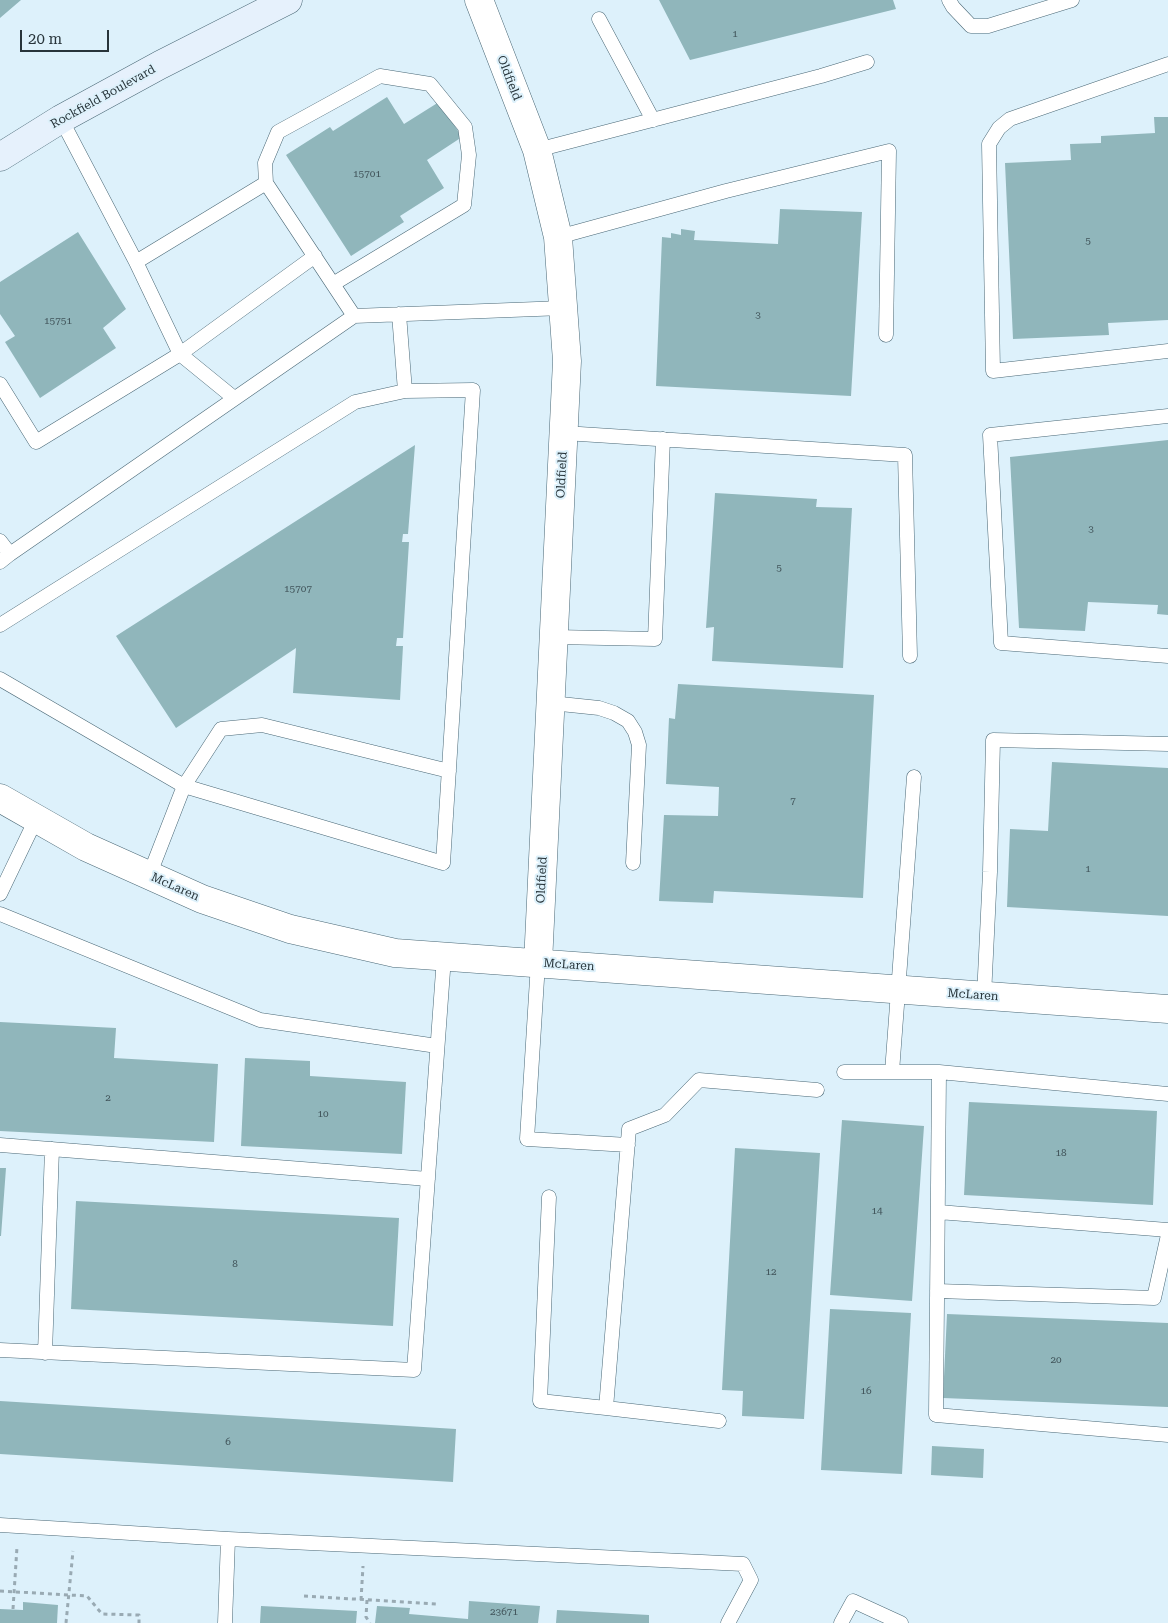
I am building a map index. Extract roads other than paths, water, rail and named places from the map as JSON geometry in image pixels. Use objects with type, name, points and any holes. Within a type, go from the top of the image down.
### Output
[{"type":"main road","name":"Rockfield Boulevard","points":[[0,157],[61,119],[288,0]]},
{"type":"street","name":"Oldfield","points":[[479,0],[537,150],[558,237],[567,362],[538,963]]},
{"type":"street","name":"McLaren","points":[[0,798],[86,847],[202,899],[290,929],[395,953],[1168,1009]]},
{"type":"lane","points":[[950,0],[953,7],[971,26],[988,26],[1072,0]]},
{"type":"lane","points":[[599,19],[653,120]]},
{"type":"lane","points":[[537,150],[821,76],[867,62]]},
{"type":"lane","points":[[1168,64],[1010,119],[999,128],[989,144],[993,371],[1168,351]]},
{"type":"lane","points":[[333,284],[464,205],[469,155],[465,127],[430,84],[380,76],[278,132],[265,163],[266,183],[354,316]]},
{"type":"lane","points":[[61,119],[136,262],[180,354],[234,398]]},
{"type":"lane","points":[[558,237],[888,151],[886,335]]},
{"type":"lane","points":[[136,262],[266,183]]},
{"type":"lane","points":[[0,384],[36,442],[180,354],[315,256]]},
{"type":"lane","points":[[0,541],[5,558],[354,316],[563,308]]},
{"type":"lane","points":[[399,314],[405,391]]},
{"type":"lane","points":[[0,625],[355,402],[405,391],[473,390],[443,863],[184,786],[0,679]]},
{"type":"lane","points":[[1168,416],[990,435],[1001,643],[1168,656]]},
{"type":"lane","points":[[564,433],[905,455],[910,656]]},
{"type":"lane","points":[[554,637],[655,639],[663,439]]},
{"type":"lane","points":[[551,703],[599,708],[614,712],[628,720],[635,732],[638,745],[633,863]]},
{"type":"lane","points":[[150,876],[184,786],[221,729],[262,725],[449,771]]},
{"type":"lane","points":[[984,996],[990,872],[993,740],[1168,744]]},
{"type":"lane","points":[[892,1072],[914,777]]},
{"type":"lane","points":[[0,894],[36,819]]},
{"type":"lane","points":[[0,914],[260,1020],[437,1046]]},
{"type":"lane","points":[[0,1350],[414,1370],[444,957]]},
{"type":"lane","points":[[538,963],[527,1139],[628,1145]]},
{"type":"lane","points":[[844,1072],[939,1072],[1168,1094]]},
{"type":"lane","points":[[939,1072],[936,1415],[1168,1436]]},
{"type":"lane","points":[[606,1408],[629,1129],[665,1115],[699,1080],[817,1090]]},
{"type":"lane","points":[[0,1145],[428,1179]]},
{"type":"lane","points":[[45,1352],[52,1149]]},
{"type":"lane","points":[[549,1197],[540,1401],[719,1421]]},
{"type":"lane","points":[[938,1212],[1168,1230]]},
{"type":"lane","points":[[937,1291],[1154,1298],[1168,1235]]},
{"type":"lane","points":[[0,1525],[228,1539],[743,1564],[751,1580],[728,1623]]},
{"type":"lane","points":[[225,1623],[228,1539]]},
{"type":"lane","points":[[841,1623],[852,1601],[901,1623]]}]
